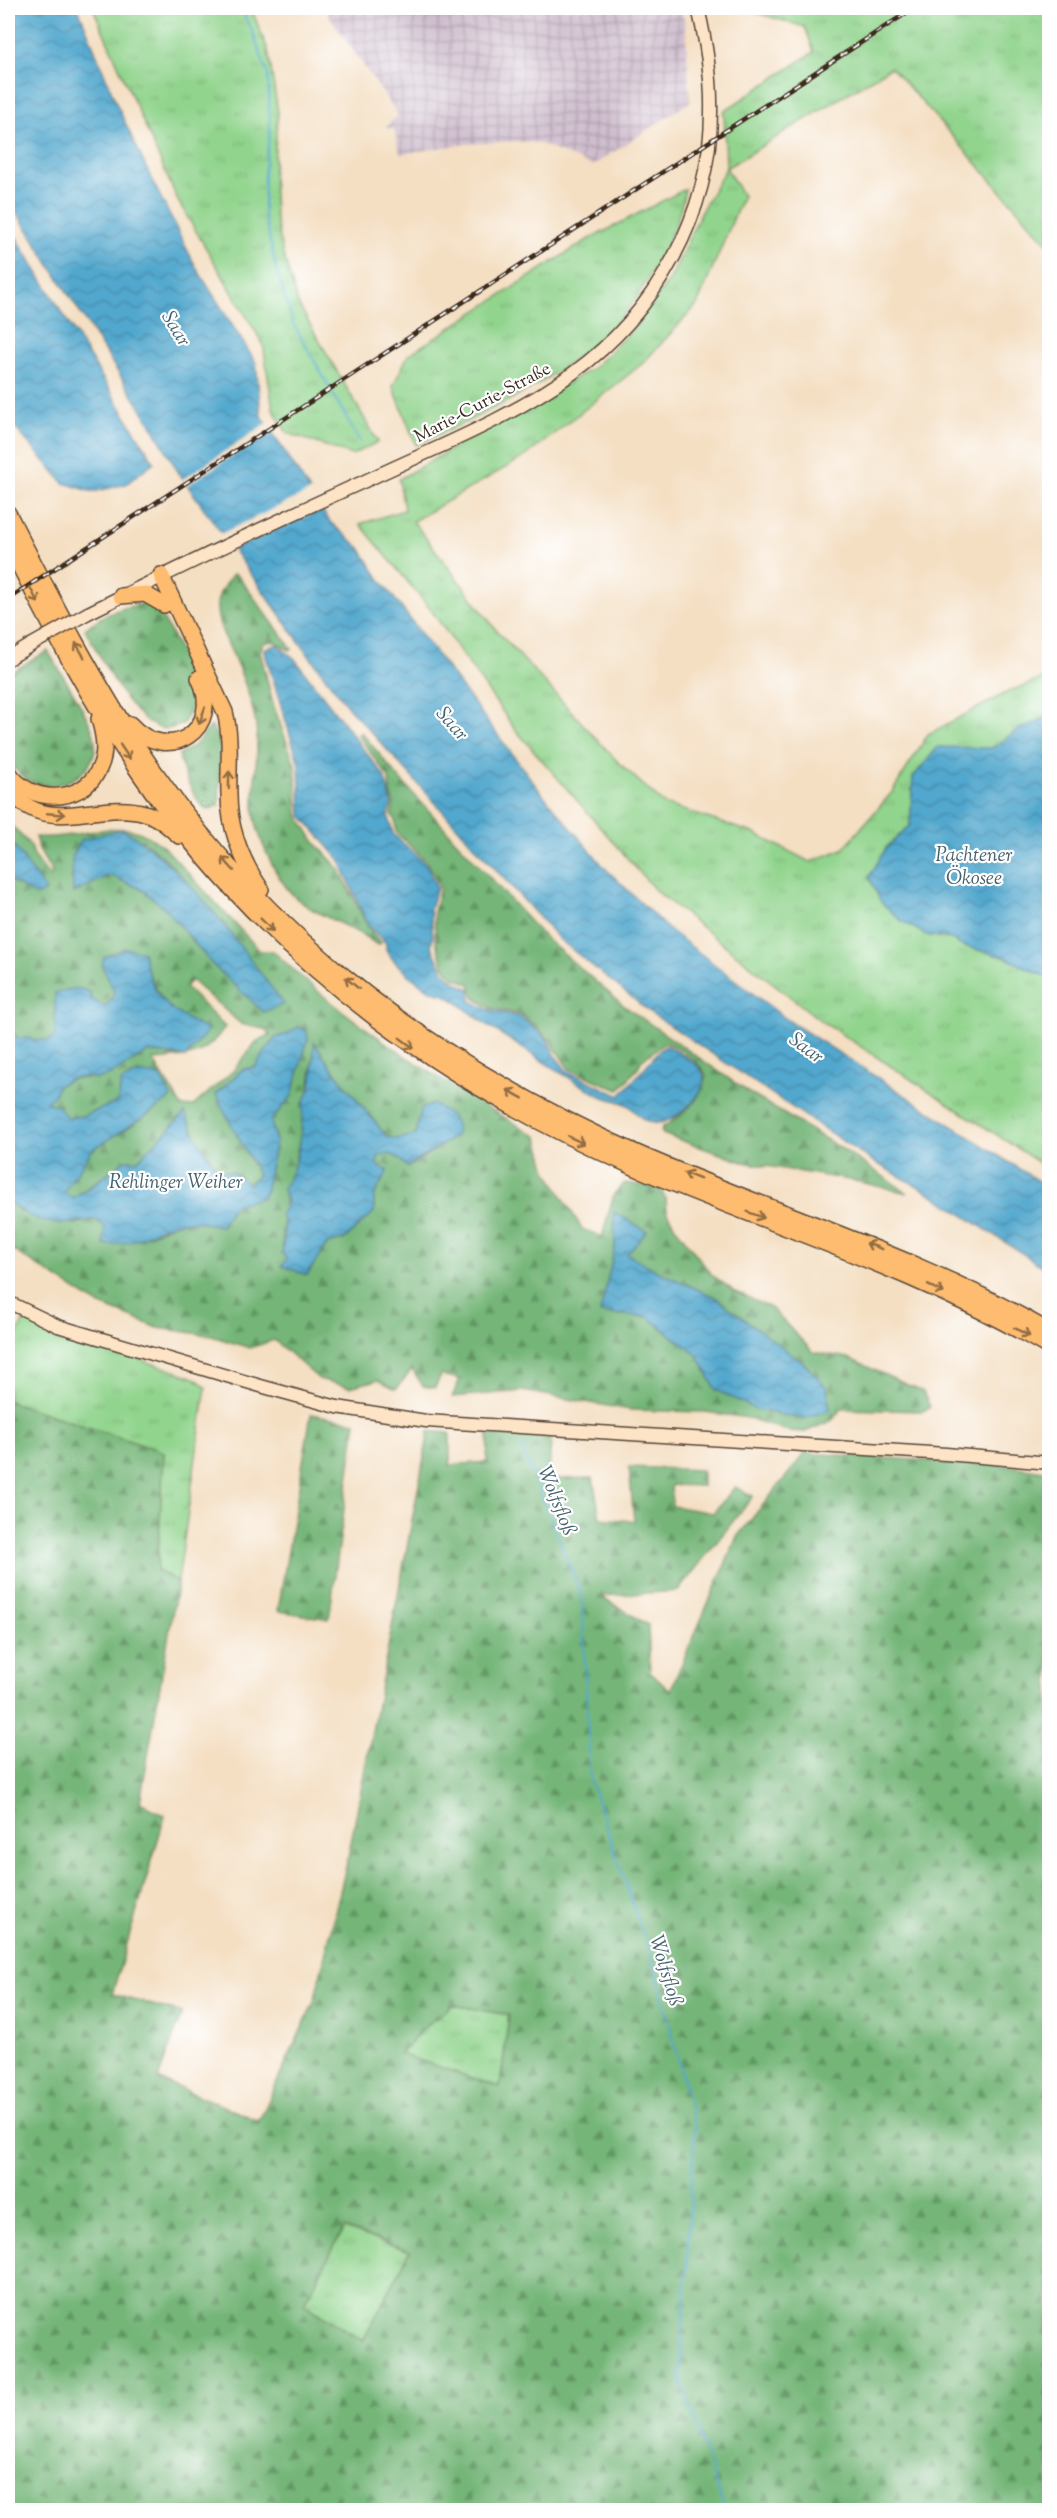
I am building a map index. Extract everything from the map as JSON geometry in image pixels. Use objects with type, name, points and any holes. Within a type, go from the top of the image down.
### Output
[{"type":"highway","points":[[8,513],[101,702],[200,831],[255,893],[283,922],[346,978],[414,1031],[519,1096],[641,1155],[872,1246],[996,1311],[1050,1332]]},
{"type":"highway","points":[[8,543],[101,702],[141,776],[213,867],[273,932],[329,983],[406,1042],[476,1087],[567,1136],[635,1167],[962,1294]]},
{"type":"highway","points":[[101,702],[137,732],[154,742],[178,741],[191,734],[201,722],[206,703],[203,685],[155,587],[161,576]]},
{"type":"highway","points":[[161,576],[225,712],[229,728],[230,810],[239,848],[250,872],[283,922]]},
{"type":"highway","points":[[121,596],[145,594],[164,605]]},
{"type":"highway","points":[[8,771],[20,785],[43,796],[68,795],[81,789],[99,770],[103,756],[105,742],[101,702]]},
{"type":"highway","points":[[8,787],[21,802],[32,809],[55,815],[122,810],[146,813],[170,827],[213,867]]},
{"type":"highway","points":[[996,1311],[1050,1348]]},
{"type":"main road","name":"Marie-Curie-Straße","points":[[8,659],[88,613],[161,576],[505,414],[574,373],[622,331],[656,289],[684,236],[695,207],[708,151],[711,90],[709,65],[698,8]]},
{"type":"main road","points":[[8,1302],[58,1326],[309,1400],[379,1415],[1050,1463]]},
{"type":"shaded area","points":[[324,8],[680,8],[685,22],[690,102],[592,166],[539,143],[516,141],[465,144],[400,154],[394,129],[385,128],[398,115]]},
{"type":"green space","points":[[93,8],[251,8],[268,50],[278,113],[273,174],[275,215],[283,254],[298,304],[378,442],[352,455],[287,433],[273,409],[263,344],[178,201]]},
{"type":"green space","points":[[740,8],[1049,8],[1049,245],[891,67],[726,168],[724,111],[814,52],[805,27]]},
{"type":"green space","points":[[726,168],[743,196],[697,305],[643,363],[526,456],[413,521],[497,631],[617,761],[664,804],[753,833],[810,862],[843,849],[893,791],[928,734],[1010,691],[1049,676],[1049,716],[1018,730],[992,748],[913,777],[910,825],[886,848],[926,935],[952,939],[960,945],[1004,957],[1049,978],[1049,1169],[821,1021],[656,891],[514,728],[431,610],[360,524],[404,510],[399,479],[593,368],[633,329],[670,279],[703,208]]},
{"type":"green space","points":[[685,189],[677,221],[664,250],[638,296],[589,348],[535,386],[416,445],[393,386],[408,355],[584,242]]},
{"type":"green space","points":[[233,574],[238,576],[292,649],[289,650],[273,641],[263,643],[260,652],[274,707],[295,765],[298,815],[314,841],[340,870],[368,927],[381,943],[377,945],[356,931],[310,908],[291,893],[278,876],[262,842],[254,810],[257,750],[254,714],[242,675],[221,627],[217,610],[219,596]]},
{"type":"green space","points":[[147,603],[158,612],[168,627],[185,661],[194,689],[193,703],[183,724],[165,729],[153,725],[129,703],[85,629],[114,612],[129,606]]},
{"type":"green space","points":[[48,651],[74,694],[94,736],[94,752],[89,765],[78,776],[64,783],[49,785],[33,782],[19,773],[8,757],[6,730],[8,674]]},
{"type":"green space","points":[[211,726],[221,742],[219,806],[209,809],[204,807],[194,795],[179,755],[195,745]]},
{"type":"green space","points":[[361,732],[398,777],[545,938],[623,1005],[754,1096],[842,1149],[908,1193],[855,1181],[743,1162],[663,1134],[661,1131],[663,1127],[691,1106],[704,1084],[706,1075],[689,1056],[665,1043],[642,1060],[619,1090],[569,1069],[549,1039],[522,1015],[491,1008],[474,998],[470,984],[453,977],[443,965],[436,942],[434,912],[440,888],[428,863],[396,832],[395,820],[391,814],[394,804],[389,778],[358,735]]},
{"type":"green space","points":[[8,822],[31,846],[34,856],[50,877],[53,874],[39,850],[35,837],[56,837],[118,828],[142,833],[154,840],[168,851],[260,951],[273,951],[334,1005],[367,1029],[468,1096],[538,1137],[547,1171],[582,1229],[602,1237],[614,1194],[625,1183],[659,1188],[666,1199],[667,1213],[676,1228],[711,1274],[734,1291],[771,1308],[813,1352],[848,1358],[923,1392],[930,1407],[923,1411],[841,1409],[831,1421],[805,1432],[788,1431],[749,1418],[705,1412],[631,1410],[523,1391],[452,1397],[460,1379],[441,1375],[435,1388],[423,1386],[412,1369],[396,1389],[378,1380],[349,1387],[319,1379],[274,1340],[250,1348],[208,1335],[158,1328],[96,1303],[8,1247],[8,1201],[21,1212],[75,1224],[95,1219],[105,1227],[105,1245],[150,1235],[176,1223],[195,1221],[221,1226],[234,1205],[264,1197],[276,1142],[271,1121],[292,1096],[298,1027],[288,1034],[275,1038],[256,1067],[243,1069],[216,1094],[258,1175],[249,1184],[232,1172],[218,1170],[198,1141],[185,1113],[138,1160],[101,1178],[73,1198],[64,1192],[92,1150],[137,1122],[161,1076],[138,1073],[121,1082],[118,1102],[83,1116],[66,1118],[58,1106],[46,1102],[54,1090],[66,1081],[109,1075],[145,1053],[158,1052],[186,1056],[180,1016],[160,996],[148,971],[143,952],[102,965],[115,991],[112,999],[104,1007],[90,998],[55,993],[55,1035],[49,1040],[33,1040],[25,1037],[19,1039],[8,1028],[8,879],[16,884],[15,846],[8,837]],"holes":[[[143,840],[168,861],[217,919],[263,1011],[212,964],[166,909],[141,889],[110,875],[74,893]],[[191,980],[241,1024],[264,1029],[270,1035],[257,1041],[233,1071],[193,1106],[182,1107],[153,1060],[186,1057],[202,1051],[217,1038],[225,1027],[185,987]],[[315,1043],[330,1066],[387,1137],[398,1139],[415,1135],[418,1123],[456,1136],[408,1167],[394,1156],[387,1154],[378,1156],[377,1164],[388,1170],[374,1196],[374,1212],[345,1239],[327,1244],[307,1275],[282,1253],[282,1233],[285,1206],[283,1189],[295,1163],[304,1114],[302,1105],[309,1092]],[[614,1213],[626,1254],[766,1336],[806,1365],[716,1390],[698,1356],[648,1317],[601,1313],[615,1247]]]},
{"type":"green space","points":[[24,1320],[195,1378],[206,1387],[178,1581],[157,1571],[164,1452],[8,1401],[8,1355]]},
{"type":"green space","points":[[8,1401],[164,1452],[157,1571],[178,1581],[140,1802],[165,1816],[112,1994],[182,2013],[158,2079],[259,2121],[314,2002],[348,1858],[429,1431],[450,1433],[450,1465],[487,1462],[488,1435],[551,1438],[549,1479],[593,1478],[600,1518],[634,1521],[629,1467],[702,1470],[702,1486],[671,1485],[672,1506],[713,1513],[735,1487],[753,1496],[678,1591],[600,1596],[648,1625],[650,1672],[670,1691],[737,1537],[805,1453],[1011,1466],[1049,1472],[1049,2510],[8,2510],[8,2073],[12,2065],[8,2065]],"holes":[[[453,2005],[509,2015],[500,2087],[400,2054],[430,2022]],[[344,2228],[410,2251],[363,2341],[304,2304]]]},
{"type":"green space","points":[[311,1414],[356,1422],[329,1619],[278,1611]]},
{"type":"green space","points":[[453,2005],[509,2015],[500,2088],[399,2054],[430,2022]]},
{"type":"green space","points":[[344,2228],[410,2251],[363,2341],[304,2304]]},
{"type":"water","name":"Saar","points":[[8,8],[78,8],[117,105],[151,178],[197,269],[256,363],[261,415],[330,522],[360,548],[379,578],[540,791],[604,867],[668,929],[789,1021],[1049,1188],[1049,1271],[930,1193],[874,1162],[651,1013],[559,939],[350,709],[180,475],[149,421],[8,199]]},
{"type":"water","points":[[8,224],[154,462],[126,484],[93,492],[64,483],[10,422],[8,415]]},
{"type":"water","points":[[277,645],[294,658],[384,776],[392,804],[388,814],[393,834],[427,865],[437,888],[430,908],[433,937],[431,945],[449,977],[470,989],[471,1001],[487,1009],[521,1017],[547,1039],[556,1057],[567,1071],[620,1096],[666,1046],[688,1058],[702,1072],[703,1084],[694,1100],[679,1114],[663,1122],[647,1121],[626,1104],[599,1095],[570,1079],[487,1025],[451,998],[423,986],[394,961],[386,950],[386,943],[368,925],[339,859],[301,815],[299,764],[264,650]]},
{"type":"water","name":"Pachtener Ökosee","points":[[1050,716],[1049,978],[1004,957],[960,945],[952,939],[926,935],[900,920],[881,902],[869,877],[886,848],[910,825],[913,777],[938,747],[992,748],[1018,730]]},
{"type":"water","points":[[122,829],[146,844],[190,885],[230,932],[284,1004],[263,1012],[212,964],[166,909],[141,889],[110,875],[73,893],[72,858],[81,840]]},
{"type":"water","points":[[8,837],[46,891],[36,896],[8,879]]},
{"type":"water","name":"Rehlinger Weiher","points":[[125,948],[143,952],[151,981],[163,1001],[182,1016],[208,1030],[186,1057],[148,1052],[110,1075],[97,1079],[85,1077],[70,1079],[57,1086],[54,1096],[46,1102],[58,1106],[67,1118],[83,1116],[118,1102],[121,1082],[138,1073],[160,1076],[171,1097],[158,1108],[92,1150],[64,1192],[73,1198],[125,1160],[138,1160],[185,1113],[198,1141],[218,1170],[232,1172],[249,1184],[258,1175],[216,1094],[243,1069],[256,1067],[275,1038],[288,1034],[298,1027],[306,1030],[308,1038],[292,1096],[271,1121],[276,1142],[264,1197],[234,1205],[221,1226],[186,1221],[175,1223],[125,1243],[104,1245],[105,1227],[95,1219],[70,1223],[39,1220],[8,1201],[8,1028],[19,1039],[25,1037],[33,1040],[49,1040],[55,1035],[55,993],[78,989],[87,991],[91,993],[90,998],[105,1007],[112,999],[114,991],[102,965],[104,957]]},
{"type":"water","points":[[314,1042],[330,1066],[387,1137],[398,1139],[415,1135],[421,1109],[433,1104],[451,1116],[457,1130],[456,1136],[407,1167],[394,1156],[387,1154],[378,1156],[377,1164],[388,1170],[374,1196],[374,1212],[345,1239],[327,1244],[307,1275],[282,1266],[286,1259],[282,1253],[285,1222],[280,1216],[287,1202],[283,1189],[293,1170],[299,1149],[303,1105],[312,1078]]},
{"type":"water","points":[[614,1212],[647,1231],[627,1254],[657,1271],[715,1297],[806,1365],[827,1388],[830,1410],[802,1419],[757,1410],[716,1390],[698,1356],[648,1317],[600,1313],[615,1247]]},
{"type":"pier","points":[[269,422],[273,429],[184,487],[180,481]]},
{"type":"pier","points":[[313,490],[324,507],[229,550],[218,535]]},
{"type":"waterway","points":[[240,8],[252,30],[268,75],[270,130],[264,173],[264,214],[277,273],[293,323],[360,442]]},
{"type":"waterway","name":"Wolfsfloß","points":[[521,1446],[582,1596],[590,1779],[658,1978],[695,2127],[680,2377],[725,2510]]},
{"type":"railway","points":[[8,599],[914,8]]}]
